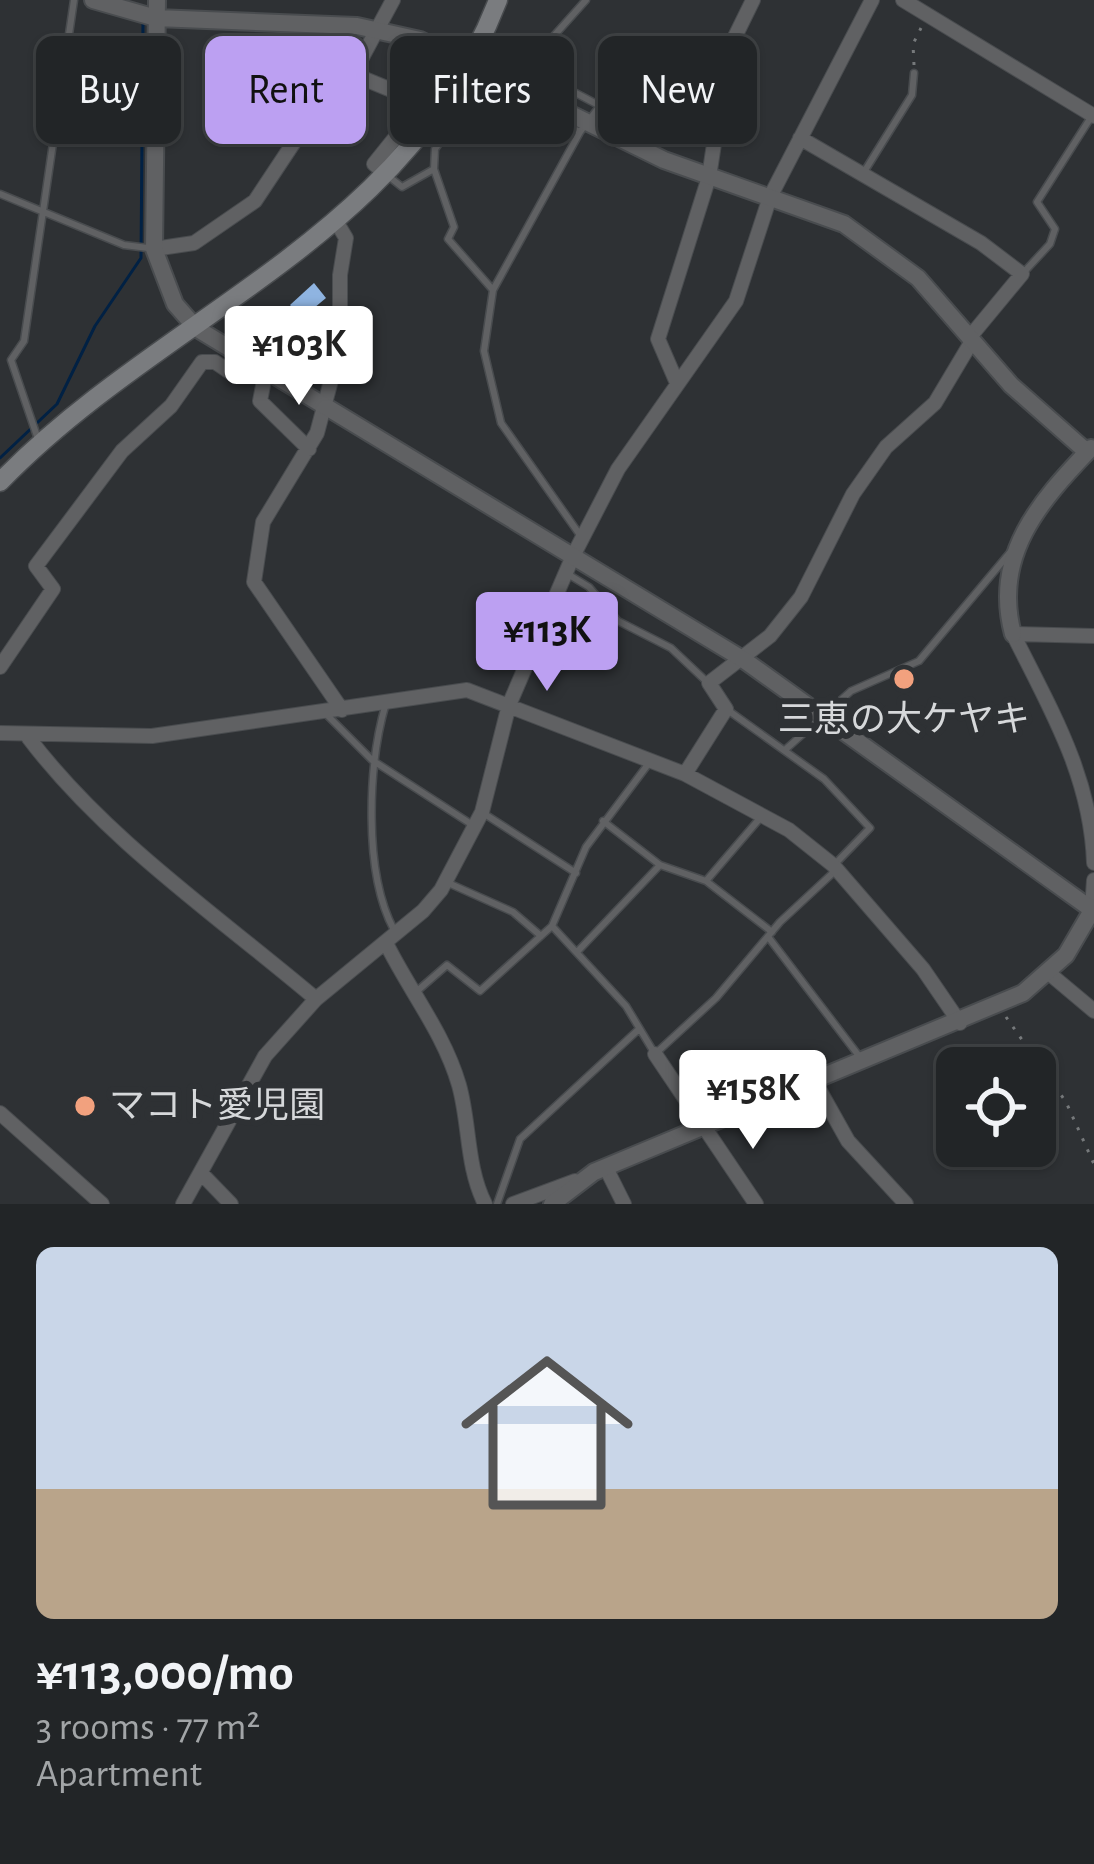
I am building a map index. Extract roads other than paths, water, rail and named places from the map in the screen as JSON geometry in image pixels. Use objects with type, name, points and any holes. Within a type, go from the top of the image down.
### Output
[{"type":"main road","points":[[482,36],[498,0]]},
{"type":"main road","points":[[0,482],[39,442],[337,223],[415,144]]},
{"type":"street","points":[[93,0],[377,29],[398,36]]},
{"type":"street","points":[[366,47],[393,0]]},
{"type":"street","points":[[735,36],[753,0]]},
{"type":"street","points":[[183,1204],[265,1055],[316,999],[423,911],[445,881],[478,819],[509,705],[569,564],[618,469],[736,301],[770,197],[872,0]]},
{"type":"street","points":[[903,0],[1094,115]]},
{"type":"street","points":[[156,9],[154,249],[175,304],[196,328],[569,564],[744,660],[1094,909]]},
{"type":"street","points":[[366,80],[423,103],[374,164],[387,176]]},
{"type":"street","points":[[574,112],[710,177],[844,224],[894,256],[1027,401],[1090,449],[1038,507],[1014,548],[1005,584],[1013,634],[1079,765],[1090,808],[1094,863]]},
{"type":"street","points":[[685,773],[725,709],[709,683],[744,660],[801,597],[853,494],[886,447],[934,403],[970,339],[1022,274],[864,172],[800,138]]},
{"type":"street","points":[[154,249],[194,243],[255,201],[293,144]]},
{"type":"street","points":[[677,383],[658,339],[710,177],[714,144]]},
{"type":"street","points":[[337,223],[346,238],[340,275],[340,347],[309,449],[263,521],[254,582],[343,710]]},
{"type":"street","points":[[0,667],[53,589],[36,566],[122,451],[170,406],[202,362],[214,362],[234,375],[249,364]]},
{"type":"street","points":[[265,375],[260,400],[309,449]]},
{"type":"street","points":[[1013,634],[1094,636]]},
{"type":"street","points":[[0,733],[152,736],[467,690],[685,773],[789,830],[835,867],[923,969],[960,1023]]},
{"type":"street","points":[[28,737],[61,780],[108,825],[316,999]]},
{"type":"street","points":[[514,1204],[865,1064],[998,1005],[1050,974],[1083,932],[1094,909],[1094,880]]},
{"type":"street","points":[[391,938],[412,995],[434,1024],[460,1086],[471,1160],[485,1204]]},
{"type":"street","points":[[1050,974],[1094,1011]]},
{"type":"street","points":[[655,1054],[708,1126],[756,1204]]},
{"type":"street","points":[[816,1084],[848,1141],[906,1204]]},
{"type":"street","points":[[0,1113],[103,1204]]},
{"type":"street","points":[[606,1168],[624,1204]]},
{"type":"street","points":[[201,1173],[231,1204]]},
{"type":"street","points":[[552,1204],[580,1180]]},
{"type":"lane","points":[[39,442],[11,360],[24,341],[74,0]]},
{"type":"lane","points":[[586,0],[526,67],[590,120]]},
{"type":"lane","points":[[864,172],[912,95],[914,73]]},
{"type":"lane","points":[[493,290],[448,239],[454,227],[434,169],[435,149],[466,106],[590,120]]},
{"type":"lane","points":[[1022,274],[1050,244],[1055,229],[1036,202],[1094,115]]},
{"type":"lane","points":[[582,538],[501,423],[484,351],[493,290],[590,120],[598,116]]},
{"type":"lane","points":[[387,176],[402,187],[434,169]]},
{"type":"lane","points":[[0,194],[124,244],[154,249]]},
{"type":"lane","points":[[786,749],[851,691],[919,661],[1014,548]]},
{"type":"lane","points":[[569,564],[617,620],[671,648],[709,683]]},
{"type":"lane","points":[[386,703],[372,760],[379,881],[391,938]]},
{"type":"lane","points":[[552,926],[626,1006],[655,1054],[716,998],[869,828],[824,779],[725,709]]},
{"type":"lane","points":[[324,713],[372,760],[576,872]]},
{"type":"lane","points":[[412,995],[447,965],[480,991],[552,926],[603,820],[651,760]]},
{"type":"lane","points":[[706,881],[761,818]]},
{"type":"lane","points":[[603,820],[660,866],[706,881],[770,935],[865,1064]]},
{"type":"lane","points":[[577,952],[660,866]]},
{"type":"lane","points":[[445,881],[513,912],[541,936]]},
{"type":"lane","points":[[497,1204],[520,1139],[638,1030]]},
{"type":"waterway","points":[[0,458],[57,404],[95,326],[141,258],[143,22]]},
{"type":"place","name":"三恵の大ケヤキ","points":[[904,679]]},
{"type":"place","name":"マコト愛児園","points":[[85,1106]]}]
